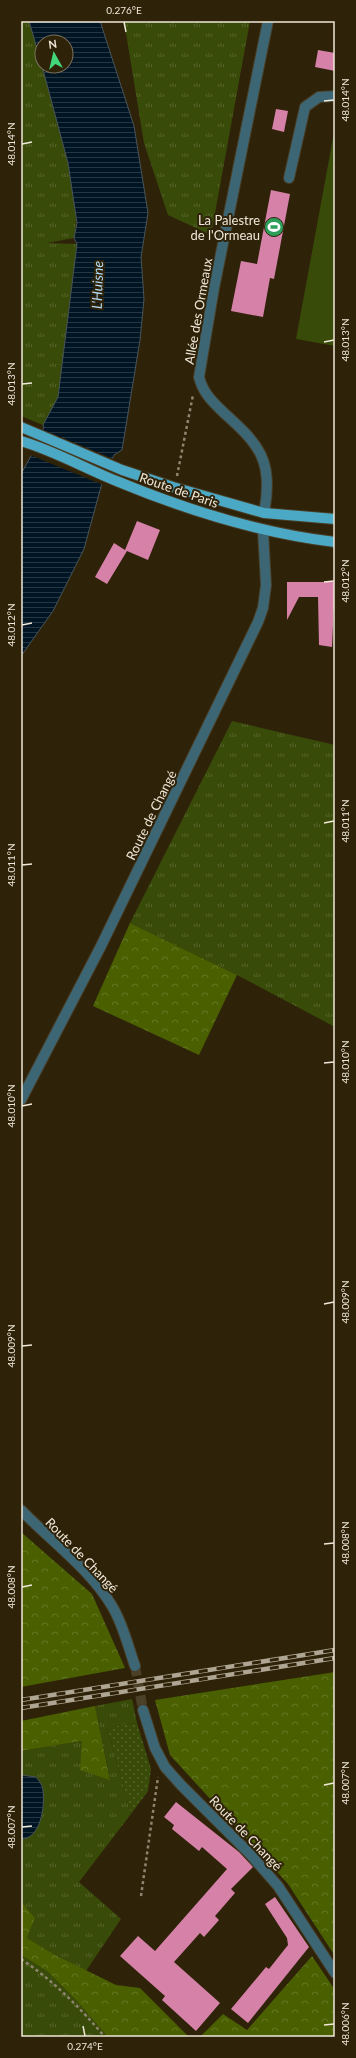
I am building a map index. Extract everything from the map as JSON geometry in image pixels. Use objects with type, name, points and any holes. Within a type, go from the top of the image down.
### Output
[{"type":"main road","name":"Route de Paris","points":[[21,428],[122,470],[173,487],[264,513],[335,519]]},
{"type":"main road","name":"Route de Paris","points":[[24,442],[118,482],[227,521],[295,537],[335,542]]},
{"type":"street","name":"Allée des Ormeaux","points":[[264,513],[267,472],[264,459],[258,447],[246,433],[213,402],[203,390],[199,377],[214,288],[268,21]]},
{"type":"street","points":[[289,178],[305,107],[319,97],[335,96]]},
{"type":"street","name":"Route de Changé","points":[[21,1100],[104,939],[258,622],[263,608],[266,585],[262,530]]},
{"type":"street","name":"Route de Changé","points":[[21,1510],[78,1566],[112,1605],[120,1622],[135,1666]]},
{"type":"street","name":"Route de Changé","points":[[144,1710],[155,1748],[165,1767],[181,1786],[250,1854],[278,1886],[335,1973]]},
{"type":"path","points":[[173,487],[179,470],[192,395],[199,377]]},
{"type":"path","points":[[141,1896],[160,1757]]},
{"type":"path","points":[[21,1959],[44,1974],[84,2013],[105,2037]]},
{"type":"green space","points":[[21,21],[29,21],[34,39],[34,74],[44,74],[72,180],[76,210],[74,238],[47,243],[77,244],[58,397],[43,425],[21,416]]},
{"type":"green space","points":[[124,21],[250,21],[211,235],[168,215],[144,143]]},
{"type":"green space","points":[[335,127],[335,346],[296,339]]},
{"type":"green space","points":[[232,721],[335,745],[335,1027],[237,975],[130,923]]},
{"type":"green space","points":[[130,923],[237,975],[199,1055],[93,1006]]},
{"type":"green space","points":[[21,1532],[92,1594],[125,1668],[21,1687]]},
{"type":"green space","points":[[335,1672],[335,1956],[288,1884],[170,1755],[155,1700]]},
{"type":"green space","points":[[132,1699],[137,1723],[107,1727],[131,1814],[79,1882],[121,1919],[86,1971],[27,1938],[35,1918],[21,1901],[21,1839],[25,1839],[40,1820],[43,1790],[26,1775],[21,1775],[21,1751],[82,1741],[110,1779],[95,1706]]},
{"type":"green space","points":[[95,1706],[110,1780],[80,1770],[82,1741],[21,1751],[21,1721]]},
{"type":"green space","points":[[137,1723],[151,1769],[148,1791],[131,1814],[107,1727]]},
{"type":"green space","points":[[21,1901],[35,1918],[27,1938],[57,1956],[116,1985],[140,1988],[189,2037],[108,2037],[75,1999],[47,1971],[21,1955]]},
{"type":"green space","points":[[21,1955],[47,1971],[75,1999],[108,2037],[21,2037]]},
{"type":"green space","points":[[312,1956],[335,1990],[335,2037],[200,2037],[223,2014],[247,2030]]},
{"type":"water","name":"L'Huisne","points":[[29,21],[100,21],[134,126],[148,213],[141,257],[144,299],[140,340],[122,450],[114,455],[102,483],[84,549],[53,611],[21,656],[21,474],[31,456],[44,427],[43,425],[58,397],[77,244],[74,238],[77,223],[68,163],[44,74],[74,74],[74,34],[34,34],[34,38]]},
{"type":"water","points":[[21,1775],[36,1777],[41,1783],[43,1805],[37,1828],[28,1838],[21,1839]]},
{"type":"pier","points":[[41,429],[114,459],[103,485],[30,455]]},
{"type":"building","points":[[318,50],[335,53],[335,71],[315,67]]},
{"type":"building","points":[[276,109],[288,111],[284,132],[272,129]]},
{"type":"building","name":"La Palestre de l'Ormeau","points":[[271,190],[290,194],[274,279],[270,278],[263,317],[231,311],[241,261],[257,264]]},
{"type":"building","points":[[137,521],[160,530],[148,560],[127,551],[107,584],[95,577],[114,543],[125,550]]},
{"type":"building","points":[[287,582],[335,582],[332,647],[319,645],[318,597],[299,597],[287,620]]},
{"type":"building","points":[[176,1802],[239,1852],[253,1867],[231,1889],[235,1893],[215,1916],[219,1920],[204,1937],[200,1933],[174,1962],[220,2003],[196,2031],[162,2000],[165,1996],[120,1956],[138,1936],[155,1951],[227,1869],[202,1847],[199,1851],[172,1829],[174,1825],[164,1817]]},
{"type":"building","points":[[275,1897],[309,1947],[248,2023],[231,2009],[266,1967],[269,1969],[288,1945],[287,1938],[265,1904]]},
{"type":"tunnel","points":[[135,1666],[143,1710]]},
{"type":"railway","points":[[21,1700],[335,1650]]},
{"type":"railway","points":[[21,1708],[335,1658]]},
{"type":"place","name":"La Palestre de l'Ormeau","points":[[274,227]]}]
